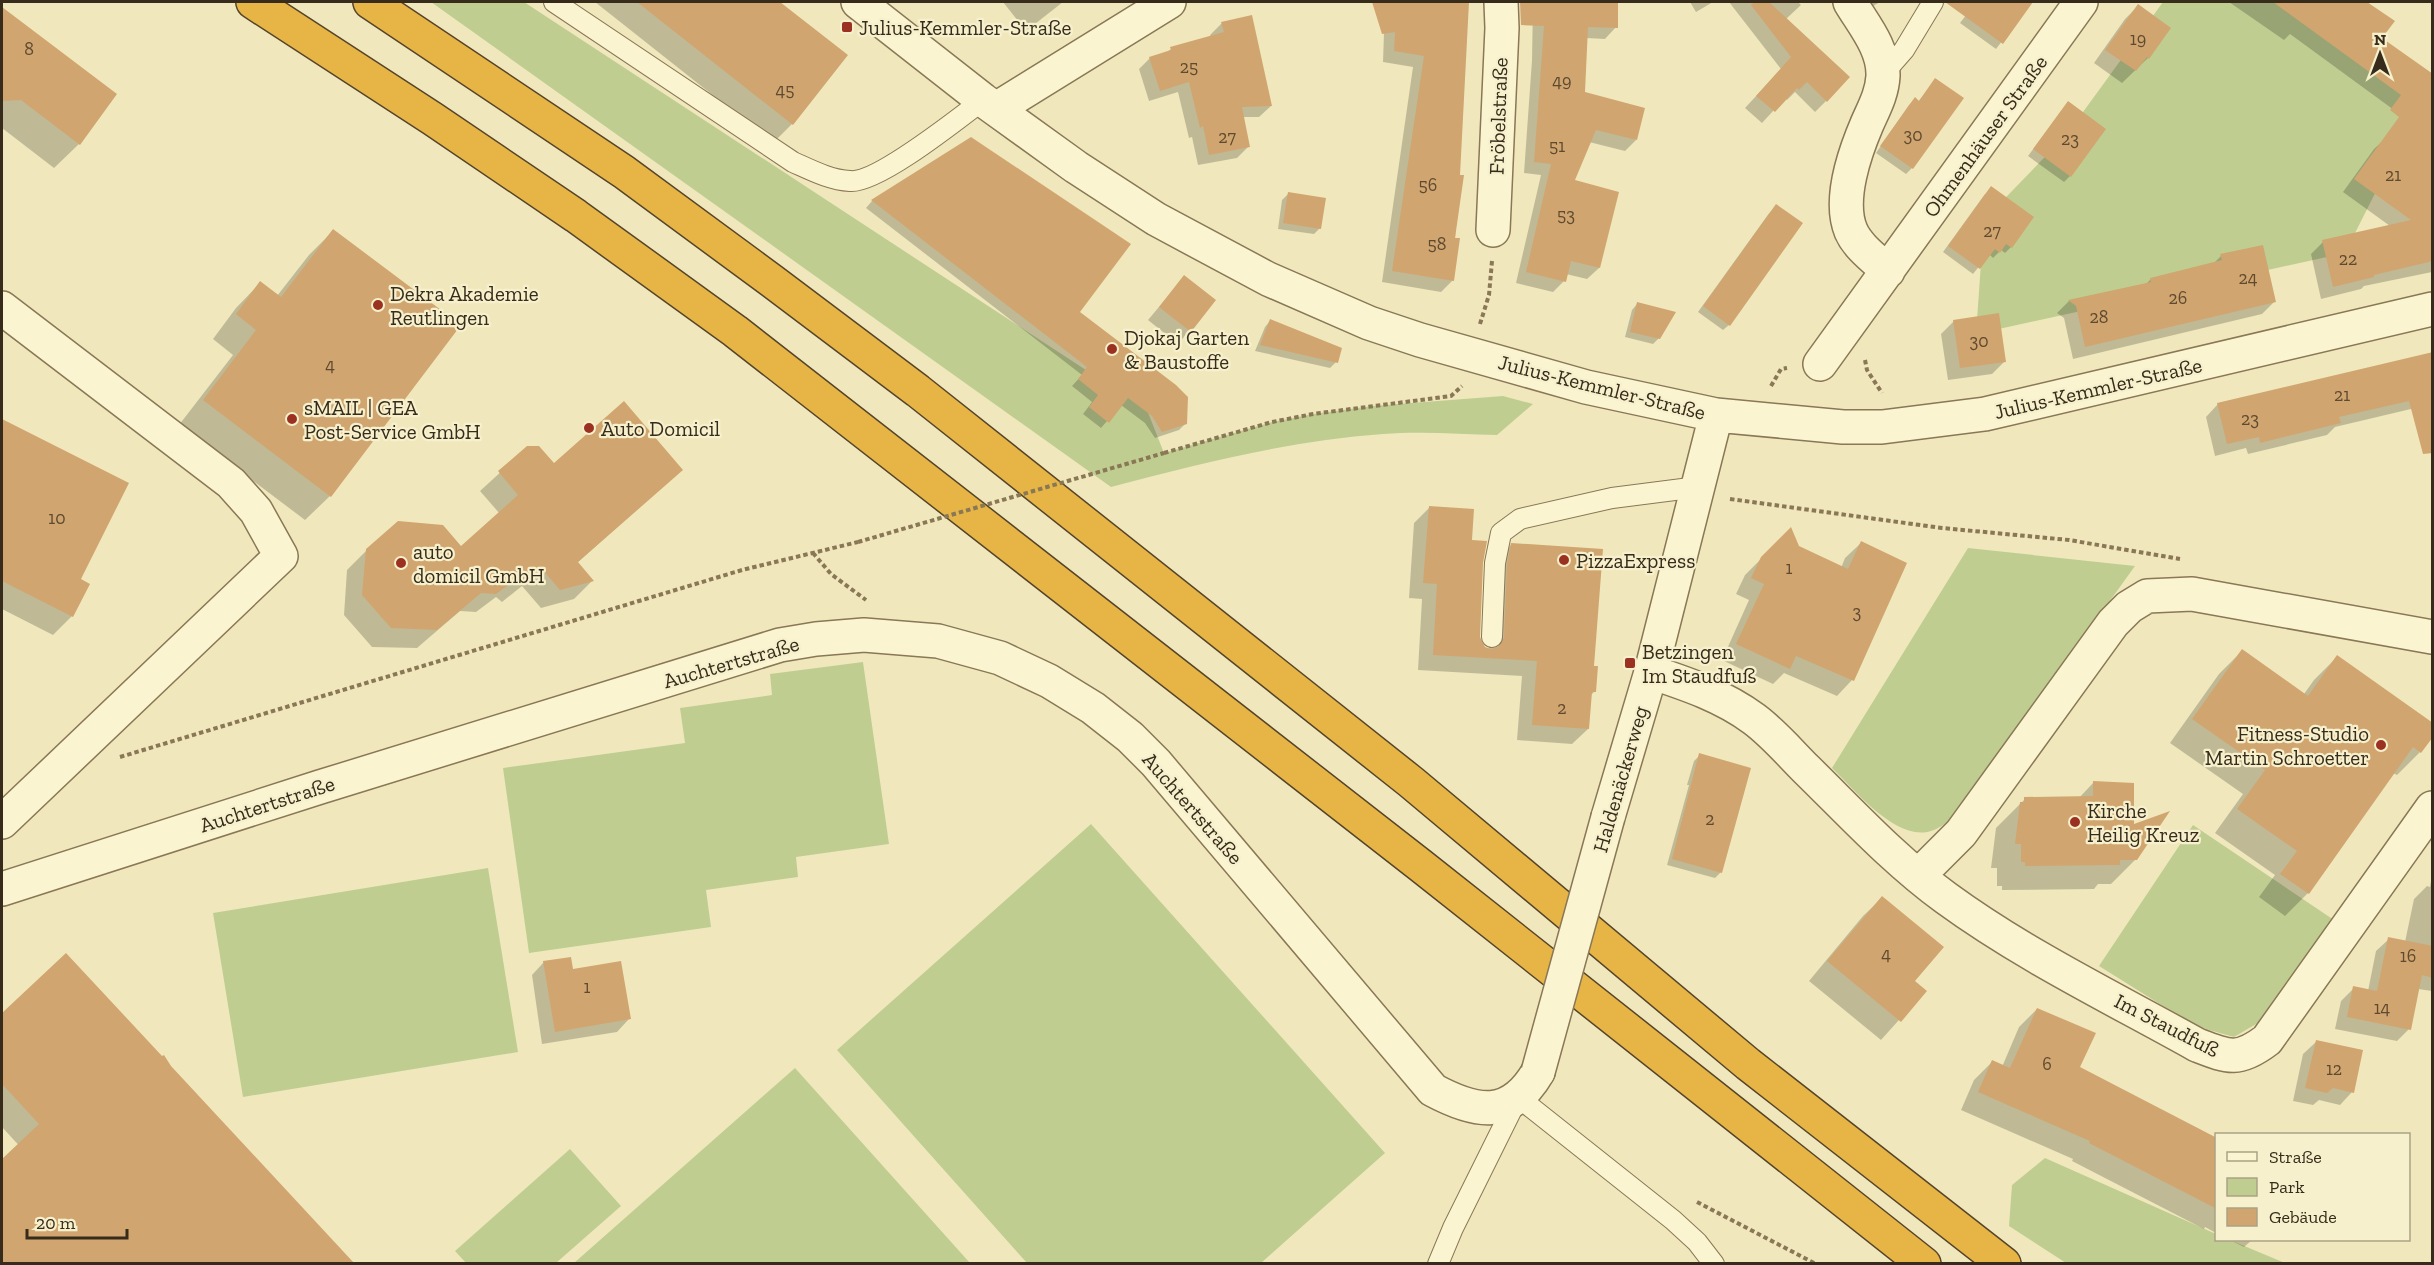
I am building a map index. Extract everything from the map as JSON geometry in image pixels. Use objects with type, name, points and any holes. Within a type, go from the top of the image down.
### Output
[{"type":"highway","points":[[253,2],[423,112],[566,209],[735,331],[1410,857],[1924,1263]]},
{"type":"highway","points":[[370,2],[624,172],[918,391],[1411,782],[1748,1064],[2004,1263]]},
{"type":"street","name":"Julius-Kemmler-Straße","points":[[858,2],[990,105],[1076,167],[1156,219],[1245,268],[1369,323],[1586,387],[1716,415],[1843,427],[1882,427],[1985,414],[2433,309]]},
{"type":"street","points":[[990,105],[1169,2]]},
{"type":"street","name":"Fröbelstraße","points":[[1493,230],[1502,28],[1501,2]]},
{"type":"street","points":[[1850,2],[1876,44],[1883,74],[1879,98],[1853,161],[1848,183],[1847,210],[1851,230],[1866,252],[1888,271]]},
{"type":"street","name":"Ohmenhäuser Straße","points":[[1820,364],[2081,2]]},
{"type":"street","points":[[2,308],[231,483],[256,511],[281,556],[2,822]]},
{"type":"street","name":"Haldenäckerweg","points":[[1528,1085],[1651,672],[1716,415]]},
{"type":"street","points":[[1918,876],[1961,833],[2113,623],[2129,607],[2147,596],[2192,594],[2433,637]]},
{"type":"street","name":"Auchtertstraße","points":[[2,889],[320,787],[780,645],[864,635],[938,641],[981,651],[1026,669],[1093,708],[1130,737],[1156,763],[1433,1090],[1462,1104],[1484,1109],[1494,1108],[1528,1085]]},
{"type":"street","name":"Im Staudfuß","points":[[1651,672],[1691,685],[1726,701],[1755,719],[1918,876],[1976,918],[2197,1045],[2219,1054],[2236,1056],[2254,1050],[2267,1040],[2433,808]]},
{"type":"lane","points":[[554,2],[777,152],[824,176],[853,182],[879,172],[990,105]]},
{"type":"lane","points":[[1883,74],[1904,50],[1933,2]]},
{"type":"lane","points":[[1492,637],[1495,563],[1501,533],[1520,519],[1612,498],[1697,491]]},
{"type":"lane","points":[[1528,1085],[1697,1242],[1714,1263]]},
{"type":"lane","name":"Haldenäckerweg","points":[[1438,1263],[1453,1228],[1528,1085]]},
{"type":"path","points":[[114,759],[742,570],[858,542],[1272,422],[1313,414],[1451,396],[1461,387],[1489,295],[1493,230]]},
{"type":"path","points":[[1859,311],[1867,370],[1880,392],[1925,422]]},
{"type":"path","points":[[1751,420],[1781,369],[1820,364]]},
{"type":"path","points":[[1697,491],[1942,528],[2069,540],[2190,560]]},
{"type":"path","points":[[813,553],[831,574],[868,602]]},
{"type":"green space","points":[[431,2],[524,2],[1147,410],[1164,453],[1272,422],[1372,406],[1503,396],[1533,404],[1497,435],[1397,433],[1348,437],[1212,462],[1111,487]]},
{"type":"green space","points":[[2163,2],[2325,2],[2362,25],[2427,90],[2345,253],[1976,334],[1984,220],[2067,134]]},
{"type":"green space","points":[[1968,548],[2135,566],[1955,816],[1934,830],[1918,832],[1904,829],[1890,822],[1864,801],[1832,768]]},
{"type":"green space","points":[[863,662],[889,844],[796,857],[798,877],[706,890],[711,927],[529,953],[503,768],[685,743],[680,708],[772,695],[770,674]]},
{"type":"green space","points":[[1091,824],[1385,1153],[1261,1263],[1027,1263],[837,1050]]},
{"type":"green space","points":[[2193,825],[2334,920],[2263,1020],[2234,1037],[2195,1026],[2099,966]]},
{"type":"green space","points":[[488,868],[518,1052],[243,1097],[213,913]]},
{"type":"green space","points":[[795,1068],[970,1263],[574,1263]]},
{"type":"green space","points":[[570,1149],[621,1206],[556,1263],[466,1263],[455,1251]]},
{"type":"green space","points":[[2045,1158],[2215,1234],[2215,1241],[2232,1241],[2285,1263],[2066,1263],[2009,1226],[2012,1185]]},
{"type":"building","points":[[637,2],[780,2],[848,55],[793,125]]},
{"type":"building","points":[[1372,2],[1469,2],[1460,175],[1464,175],[1455,238],[1460,238],[1454,281],[1392,271],[1424,56],[1394,51],[1395,32],[1382,34]]},
{"type":"building","points":[[1520,2],[1618,2],[1618,28],[1588,27],[1585,92],[1645,108],[1637,140],[1596,130],[1575,180],[1619,192],[1600,268],[1571,261],[1566,282],[1526,272],[1551,164],[1534,162],[1544,26],[1521,25]]},
{"type":"building","points":[[1754,2],[1769,2],[1850,77],[1827,102],[1807,82],[1799,90],[1797,88],[1775,112],[1756,96],[1791,57],[1751,5]]},
{"type":"building","points":[[1945,2],[2033,2],[2003,44]]},
{"type":"building","points":[[2273,2],[2367,2],[2395,21],[2382,38],[2433,74],[2433,261],[2333,287],[2322,240],[2411,220],[2354,179],[2399,117],[2390,110],[2401,95]]},
{"type":"building","points":[[2138,4],[2171,28],[2149,59],[2147,57],[2136,71],[2105,50]]},
{"type":"building","points":[[2,7],[117,94],[80,145],[21,100],[2,101]]},
{"type":"building","points":[[1252,15],[1272,106],[1242,107],[1250,147],[1209,155],[1203,126],[1200,128],[1189,82],[1160,91],[1149,57],[1171,50],[1170,47],[1224,32],[1221,22]]},
{"type":"building","points":[[1935,78],[1964,98],[1913,169],[1880,146],[1915,97],[1919,101]]},
{"type":"building","points":[[2068,101],[2106,129],[2071,177],[2033,149]]},
{"type":"building","points":[[971,137],[1131,244],[1080,312],[1176,385],[1188,397],[1187,424],[1162,432],[1152,416],[1128,398],[1109,423],[1089,407],[1098,395],[1078,379],[1087,367],[871,200]]},
{"type":"building","points":[[1991,186],[2034,217],[2012,248],[2006,244],[2000,253],[1995,249],[1980,269],[1948,246]]},
{"type":"building","points":[[1288,192],[1326,198],[1321,229],[1283,223]]},
{"type":"building","points":[[1776,204],[1803,223],[1730,326],[1703,306]]},
{"type":"building","points":[[333,229],[461,325],[331,497],[203,400],[256,330],[236,314],[260,281],[281,297]]},
{"type":"building","points":[[2263,245],[2276,302],[2085,347],[2076,306],[2068,300],[2151,282],[2150,278],[2222,260],[2220,254]]},
{"type":"building","points":[[1184,275],[1216,300],[1191,332],[1159,307]]},
{"type":"building","points":[[1637,302],[1676,312],[1660,339],[1630,332]]},
{"type":"building","points":[[1999,313],[2006,362],[1960,368],[1953,320]]},
{"type":"building","points":[[1270,319],[1342,348],[1338,363],[1260,345]]},
{"type":"building","points":[[2433,352],[2433,453],[2423,454],[2409,401],[2339,417],[2341,423],[2260,443],[2259,437],[2227,444],[2217,403]]},
{"type":"building","points":[[624,401],[683,470],[578,562],[594,581],[560,590],[541,568],[521,585],[516,579],[496,594],[481,593],[437,630],[391,628],[362,595],[366,549],[398,521],[443,525],[461,546],[518,495],[498,471],[527,446],[539,446],[554,463]]},
{"type":"building","points":[[2,419],[129,483],[81,579],[90,584],[73,617],[2,581]]},
{"type":"building","points":[[1429,506],[1474,509],[1472,540],[1487,541],[1483,563],[1480,637],[1485,647],[1491,649],[1498,647],[1504,638],[1507,564],[1511,543],[1603,549],[1594,666],[1598,666],[1596,692],[1592,692],[1589,729],[1532,725],[1537,661],[1433,655],[1437,584],[1423,583]]},
{"type":"building","points":[[1791,527],[1799,546],[1848,569],[1861,541],[1907,563],[1854,681],[1796,656],[1790,669],[1736,644],[1764,584],[1751,578],[1761,557]]},
{"type":"building","points":[[2242,649],[2308,696],[2337,655],[2433,723],[2433,737],[2421,753],[2413,747],[2309,894],[2280,874],[2297,851],[2237,809],[2265,770],[2192,719]]},
{"type":"building","points":[[1699,753],[1751,768],[1722,873],[1672,859]]},
{"type":"building","name":"Kirche Heilig Kreuz","points":[[2093,781],[2134,783],[2134,824],[2170,811],[2137,860],[2120,860],[2120,865],[2025,866],[2025,862],[2021,862],[2021,844],[2015,844],[2020,802],[2024,802],[2024,797],[2093,796]]},
{"type":"building","points":[[1882,896],[1944,947],[1915,981],[1927,991],[1901,1022],[1827,961]]},
{"type":"building","points":[[2388,937],[2433,946],[2433,978],[2422,975],[2411,1030],[2347,1017],[2353,986],[2377,991]]},
{"type":"building","points":[[66,953],[162,1056],[164,1055],[171,1066],[354,1263],[2,1263],[2,1159],[39,1124],[2,1084],[2,1013]]},
{"type":"building","points":[[571,957],[573,969],[621,961],[631,1019],[555,1032],[543,961]]},
{"type":"building","points":[[2037,1008],[2096,1033],[2080,1067],[2215,1137],[2215,1208],[2089,1143],[2090,1141],[1978,1092],[1992,1060],[2010,1068]]},
{"type":"building","points":[[2316,1040],[2363,1050],[2354,1093],[2333,1088],[2327,1093],[2305,1088]]},
{"type":"place","name":"Julius-Kemmler-Straße","points":[[847,27]]},
{"type":"place","name":"Dekra Akademie Reutlingen","points":[[378,305]]},
{"type":"place","name":"Djokaj Garten & Baustoffe","points":[[1112,349]]},
{"type":"place","name":"sMAIL | GEA Post-Service GmbH","points":[[292,419]]},
{"type":"place","name":"Auto Domicil","points":[[589,428]]},
{"type":"place","name":"PizzaExpress","points":[[1564,560]]},
{"type":"place","name":"auto domicil GmbH","points":[[401,563]]},
{"type":"place","name":"Betzingen Im Staudfuß","points":[[1630,663]]},
{"type":"place","name":"Fitness-Studio Martin Schroetter","points":[[2381,745]]},
{"type":"place","name":"Kirche Heilig Kreuz","points":[[2075,822]]}]
